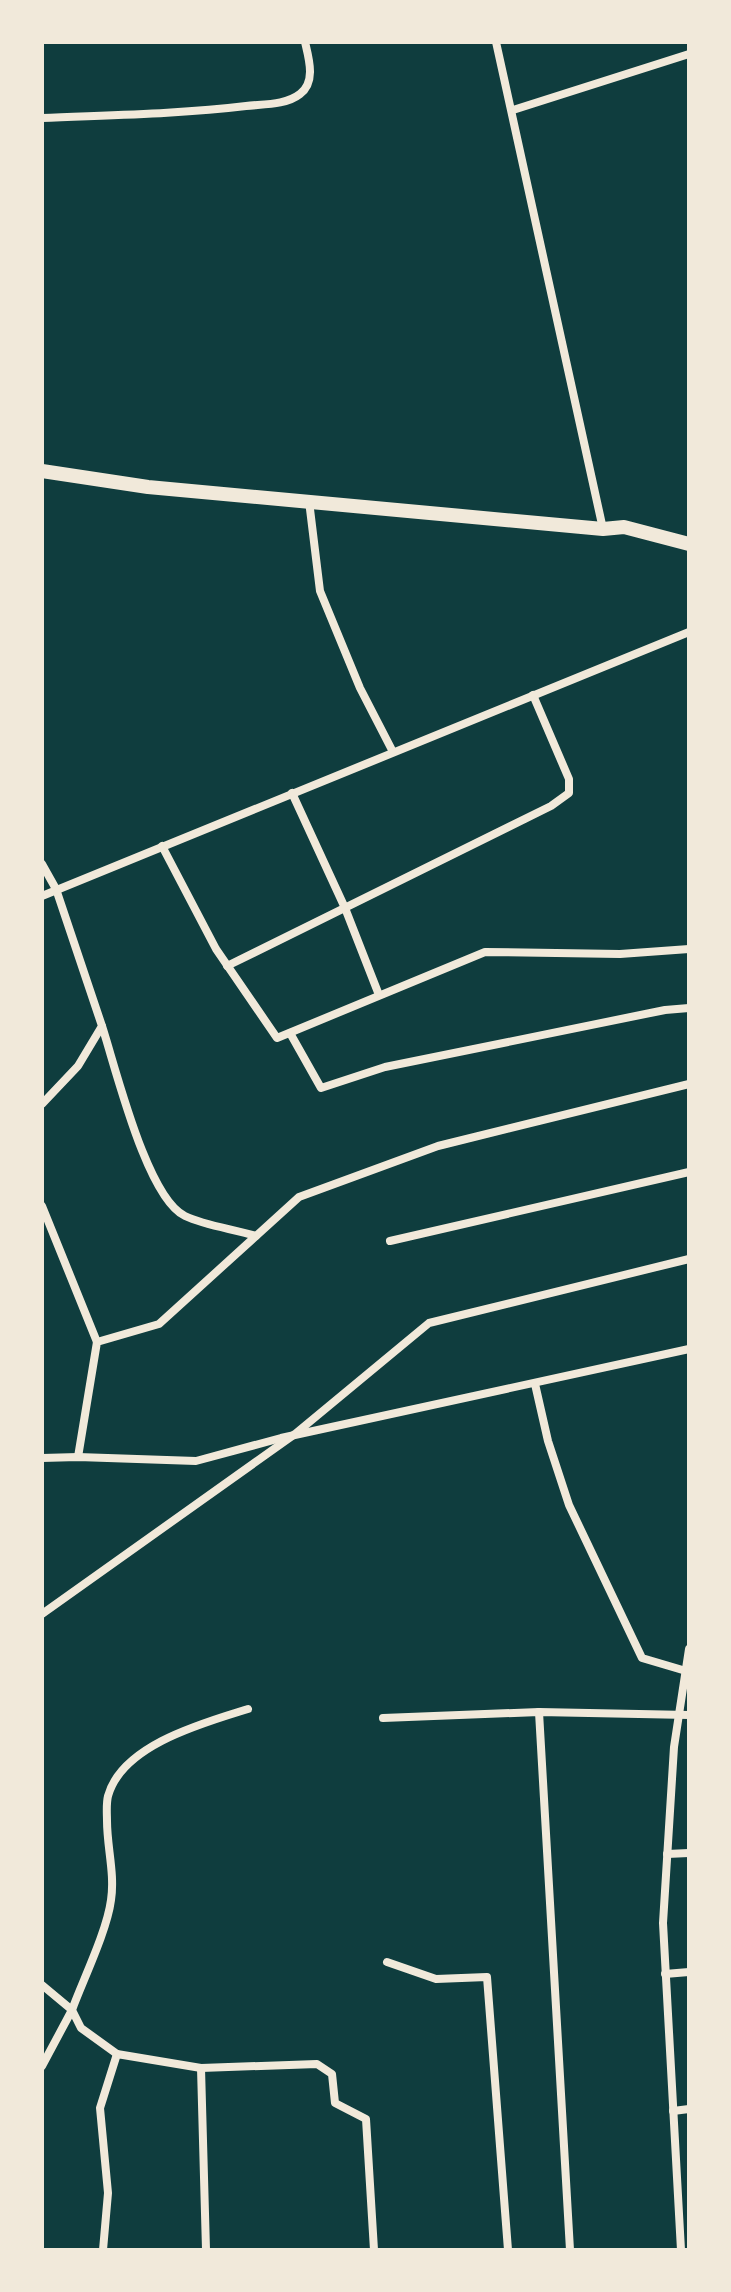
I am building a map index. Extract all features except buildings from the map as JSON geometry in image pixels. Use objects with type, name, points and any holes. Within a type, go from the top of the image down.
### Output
[{"type":"street","points":[[42,118],[199,112],[284,102],[301,93],[309,82],[310,64],[305,42]]},
{"type":"street","points":[[496,42],[603,529]]},
{"type":"street","points":[[513,110],[689,54]]},
{"type":"street","points":[[42,471],[148,487],[603,529],[624,527],[689,544]]},
{"type":"street","points":[[309,501],[320,591],[360,688],[393,752]]},
{"type":"street","points":[[42,896],[689,632]]},
{"type":"street","points":[[227,966],[551,806],[569,793],[569,779],[533,695]]},
{"type":"street","points":[[292,793],[345,908],[379,995]]},
{"type":"street","points":[[162,846],[227,966],[277,1038],[485,952],[620,954],[689,949]]},
{"type":"street","points":[[42,864],[56,889],[150,1174],[164,1199],[183,1215],[256,1236]]},
{"type":"street","points":[[290,1033],[321,1088],[385,1067],[665,1010],[689,1008]]},
{"type":"street","points":[[42,1104],[78,1066],[102,1026]]},
{"type":"street","points":[[97,1342],[159,1324],[299,1197],[438,1146],[689,1084]]},
{"type":"street","points":[[390,1241],[689,1172]]},
{"type":"street","points":[[42,1206],[97,1342],[78,1457]]},
{"type":"street","points":[[42,1614],[295,1434],[429,1323],[689,1259]]},
{"type":"street","points":[[42,1458],[196,1461],[295,1434],[689,1349]]},
{"type":"street","points":[[535,1384],[548,1441],[569,1505],[642,1658],[686,1671]]},
{"type":"street","points":[[681,2250],[663,1923],[674,1747],[684,1714],[689,1649]]},
{"type":"street","points":[[42,2066],[72,2010],[111,1902],[108,1797],[120,1773],[142,1751],[213,1720],[248,1709]]},
{"type":"street","points":[[383,1718],[539,1712],[684,1714]]},
{"type":"street","points":[[539,1712],[570,2250]]},
{"type":"street","points":[[667,1854],[689,1853]]},
{"type":"street","points":[[387,1962],[436,1979],[487,1977],[508,2250]]},
{"type":"street","points":[[665,1974],[689,1972]]},
{"type":"street","points":[[42,1985],[72,2010],[81,2028],[117,2054],[201,2068],[317,2064],[332,2074],[335,2103],[366,2119],[373,2193],[374,2250]]},
{"type":"street","points":[[103,2250],[108,2193],[100,2108],[117,2054]]},
{"type":"street","points":[[201,2068],[206,2250]]},
{"type":"street","points":[[673,2111],[689,2109]]}]
